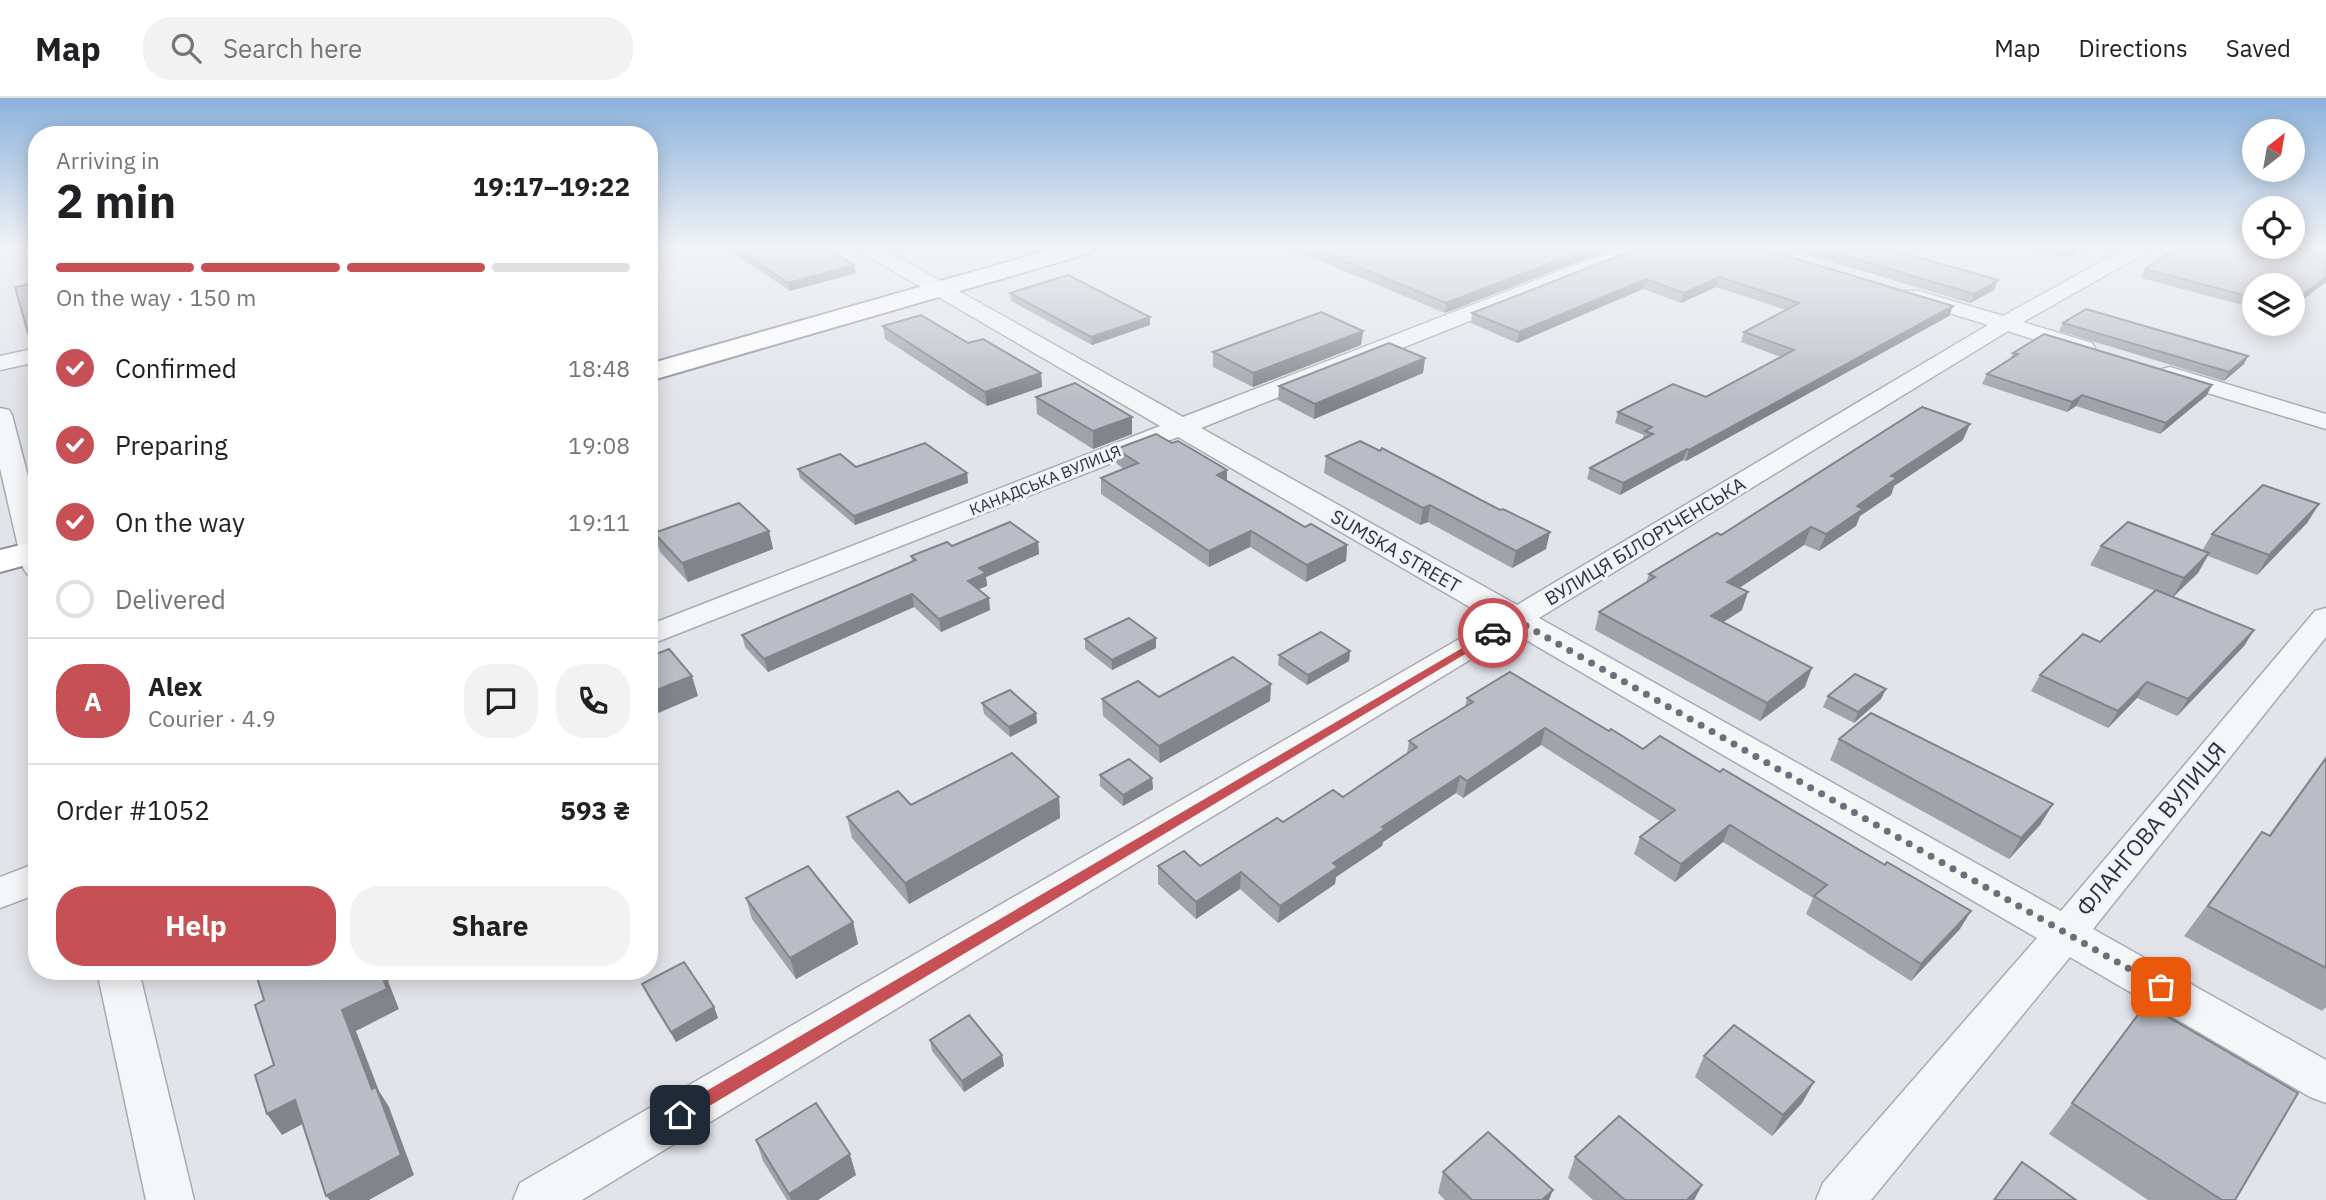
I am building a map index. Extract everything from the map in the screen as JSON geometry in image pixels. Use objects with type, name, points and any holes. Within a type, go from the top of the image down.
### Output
[{"type":"highway","points":[[658,370],[905,299]]},
{"type":"highway","points":[[0,561],[28,558]]},
{"type":"street","name":"SUMSKA STREET","points":[[959,299],[2326,1083]]},
{"type":"street","name":"КАНАДСЬКА ВУЛИЦЯ","points":[[658,632],[1505,299]]},
{"type":"street","points":[[1925,299],[2099,353]]},
{"type":"street","name":"ВУЛИЦЯ БІЛОРІЧЕНСЬКА","points":[[537,1200],[1516,620],[2049,299]]},
{"type":"street","points":[[0,363],[28,357]]},
{"type":"street","points":[[2152,369],[2326,422]]},
{"type":"street","points":[[0,415],[28,525]]},
{"type":"street","name":"ФЛАНГОВА ВУЛИЦЯ","points":[[1840,1200],[2066,933],[2326,617]]},
{"type":"street","points":[[0,892],[28,881]]},
{"type":"street","points":[[120,980],[170,1200]]},
{"type":"building","points":[[19,299],[28,299],[28,333]]},
{"type":"building","points":[[1022,299],[1116,299],[1150,317],[1091,337]]},
{"type":"building","points":[[1437,299],[1455,299],[1446,303]]},
{"type":"building","points":[[1507,299],[1597,299],[1519,332],[1472,313]]},
{"type":"building","points":[[1788,299],[1931,299],[1953,306],[1689,450],[1623,483],[1590,468],[1653,434],[1645,431],[1652,427],[1618,412],[1673,384],[1706,397],[1794,350],[1744,332],[1799,303]]},
{"type":"building","points":[[2086,309],[2248,356],[2229,372],[2063,323]]},
{"type":"building","points":[[1321,312],[1363,331],[1253,373],[1213,352]]},
{"type":"building","points":[[921,315],[968,343],[983,339],[1041,373],[985,392],[883,326]]},
{"type":"building","points":[[2044,334],[2212,385],[2166,423],[2082,395],[2072,402],[1987,374],[2018,354],[2013,353]]},
{"type":"building","points":[[1389,343],[1425,358],[1315,404],[1279,386]]},
{"type":"building","points":[[1075,383],[1132,417],[1093,431],[1036,397]]},
{"type":"building","points":[[1922,407],[1970,424],[1891,476],[1897,478],[1857,506],[1863,509],[1826,534],[1811,527],[1727,582],[1748,592],[1711,616],[1812,668],[1767,703],[1599,612],[1655,577],[1649,574],[1717,533],[1721,535]]},
{"type":"building","points":[[1156,434],[1172,443],[1178,441],[1227,470],[1217,475],[1305,527],[1311,524],[1347,545],[1307,565],[1251,531],[1209,551],[1101,478],[1138,463],[1116,449]]},
{"type":"building","points":[[1360,441],[1380,451],[1382,448],[1500,510],[1503,509],[1550,532],[1516,551],[1430,505],[1423,508],[1326,456]]},
{"type":"building","points":[[925,443],[967,473],[854,516],[798,469],[840,454],[856,467]]},
{"type":"building","points":[[2263,485],[2319,504],[2269,555],[2212,534]]},
{"type":"building","points":[[739,503],[769,531],[682,563],[658,537],[658,532]]},
{"type":"building","points":[[1010,522],[1038,542],[979,568],[986,573],[968,581],[989,598],[939,619],[912,594],[764,659],[742,635],[916,560],[911,556],[947,542],[952,546]]},
{"type":"building","points":[[2128,522],[2209,553],[2184,578],[2101,546]]},
{"type":"building","points":[[2156,590],[2254,630],[2188,699],[2147,682],[2118,711],[2040,675],[2083,634],[2100,642]]},
{"type":"building","points":[[1129,618],[1156,638],[1112,660],[1085,639]]},
{"type":"building","points":[[1321,632],[1350,651],[1308,675],[1279,655]]},
{"type":"building","points":[[669,649],[692,676],[658,689],[658,653]]},
{"type":"building","points":[[1233,657],[1271,684],[1159,746],[1102,699],[1138,681],[1159,697]]},
{"type":"building","points":[[1510,672],[1643,749],[1660,736],[1720,772],[1723,769],[1885,865],[1887,862],[1971,911],[1921,964],[1814,896],[1827,885],[1730,825],[1681,864],[1640,837],[1675,810],[1545,728],[1467,781],[1460,776],[1382,827],[1385,829],[1333,863],[1338,867],[1280,906],[1241,872],[1196,902],[1158,866],[1184,851],[1200,866],[1277,818],[1283,822],[1333,790],[1343,797],[1417,747],[1409,741],[1473,702],[1467,698]]},
{"type":"building","points":[[1855,674],[1886,689],[1858,712],[1828,696]]},
{"type":"building","points":[[1010,690],[1036,713],[1009,727],[982,703]]},
{"type":"building","points":[[1871,713],[2053,804],[2021,838],[1839,739]]},
{"type":"building","points":[[1012,753],[1059,797],[905,883],[847,817],[898,791],[911,805]]},
{"type":"building","points":[[2326,758],[2326,968],[2208,906],[2262,832],[2270,836]]},
{"type":"building","points":[[1129,759],[1152,778],[1123,795],[1100,775]]},
{"type":"building","points":[[808,866],[853,922],[790,958],[746,898]]},
{"type":"building","points":[[684,962],[714,1007],[671,1032],[642,984],[658,980],[658,976]]},
{"type":"building","points":[[258,980],[384,980],[387,989],[342,1010],[372,1089],[376,1087],[401,1155],[326,1196],[295,1100],[267,1114],[255,1075],[274,1065],[255,1005],[264,1000]]},
{"type":"building","points":[[2146,1004],[2298,1093],[2235,1200],[2222,1200],[2072,1103]]},
{"type":"building","points":[[969,1015],[1002,1055],[962,1081],[930,1040]]},
{"type":"building","points":[[1734,1025],[1814,1082],[1783,1115],[1704,1056]]},
{"type":"building","points":[[816,1103],[850,1154],[789,1194],[756,1140]]},
{"type":"building","points":[[1619,1116],[1702,1185],[1687,1200],[1625,1200],[1575,1157]]},
{"type":"building","points":[[1488,1132],[1553,1190],[1542,1200],[1472,1200],[1443,1172]]},
{"type":"building","points":[[2022,1162],[2076,1200],[1994,1200]]},
{"type":"way so far","points":[[1493,633],[1516,620],[2161,987]]},
{"type":"route","points":[[680,1115],[1493,633]]}]
